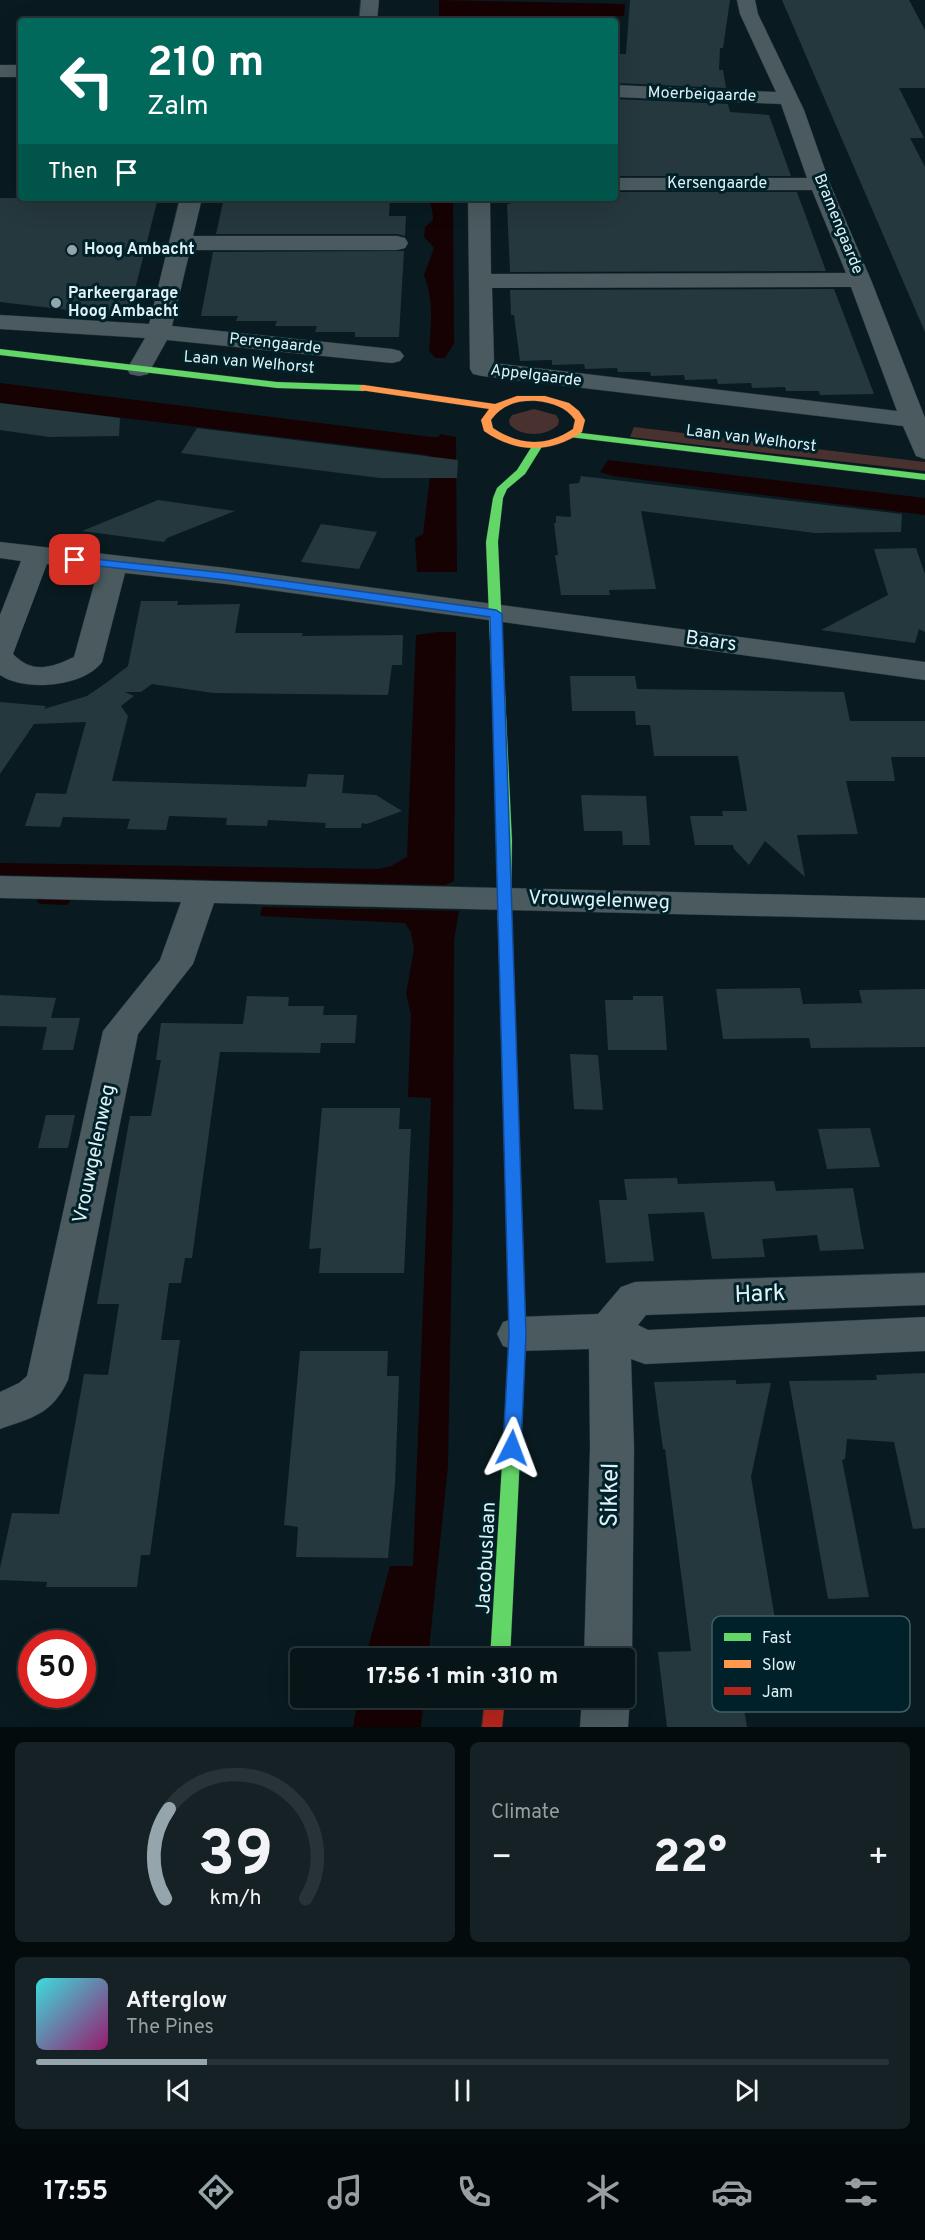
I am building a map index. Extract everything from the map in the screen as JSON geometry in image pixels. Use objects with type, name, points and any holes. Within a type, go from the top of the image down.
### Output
[{"type":"main road","name":"Laan van Welhorst","points":[[0,352],[141,376]]},
{"type":"main road","name":"Laan van Welhorst","points":[[0,366],[276,385],[369,388],[496,407]]},
{"type":"main road","points":[[578,414],[580,425],[573,435],[554,443],[509,448],[481,424],[496,407],[520,399],[541,398],[567,405],[578,414],[592,417]]},
{"type":"main road","name":"Laan van Welhorst","points":[[573,435],[925,477]]},
{"type":"main road","points":[[502,488],[521,472],[538,445]]},
{"type":"main road","name":"Jacobuslaan","points":[[498,468],[502,488],[498,498],[492,542],[505,841],[504,898],[518,1334],[501,1648]]},
{"type":"main road","points":[[492,1727],[494,1708]]},
{"type":"street","points":[[368,18],[370,0]]},
{"type":"street","name":"Bramengaarde","points":[[746,0],[749,14],[795,110],[820,184],[860,280],[913,420],[921,454]]},
{"type":"street","points":[[0,71],[18,71]]},
{"type":"street","name":"Moerbeigaarde","points":[[618,92],[788,98]]},
{"type":"street","name":"Kersengaarde","points":[[618,184],[820,184]]},
{"type":"street","points":[[141,376],[159,333],[189,201]]},
{"type":"street","points":[[479,201],[480,281],[860,280]]},
{"type":"street","points":[[180,243],[397,243]]},
{"type":"street","name":"Appelgaarde","points":[[480,281],[482,369],[913,420]]},
{"type":"street","name":"Perengaarde","points":[[0,322],[130,329],[392,356]]},
{"type":"street","name":"Baars","points":[[0,550],[114,565],[226,576],[925,671]]},
{"type":"street","points":[[0,652],[37,555]]},
{"type":"street","points":[[0,658],[14,671],[40,677],[66,673],[87,662],[114,565]]},
{"type":"street","name":"Vrouwgelenweg","points":[[0,887],[925,909]]},
{"type":"street","name":"Vrouwgelenweg","points":[[0,1411],[33,1397],[44,1389],[120,1031],[176,964],[201,892]]},
{"type":"street","name":"Hark","points":[[609,1331],[635,1299],[925,1289]]},
{"type":"street","points":[[518,1334],[609,1331],[645,1347],[925,1334]]},
{"type":"street","name":"Sikkel","points":[[608,1648],[612,1448],[609,1331]]},
{"type":"street","points":[[604,1727],[605,1708]]},
{"type":"shaded area","points":[[439,0],[625,4],[624,16],[601,16],[601,18],[439,18]]},
{"type":"shaded area","points":[[429,201],[453,201],[454,344],[445,358],[435,358],[429,351],[431,303],[424,275],[434,248],[424,237],[425,227],[433,220]]},
{"type":"shaded area","points":[[0,383],[432,437],[439,437],[440,434],[456,437],[457,572],[417,572],[415,538],[423,534],[430,477],[428,455],[0,403]]},
{"type":"shaded area","points":[[534,409],[556,415],[559,420],[558,425],[547,432],[534,434],[521,432],[510,425],[509,420],[512,415]]},
{"type":"shaded area","points":[[634,427],[925,462],[925,471],[630,437]]},
{"type":"shaded area","points":[[608,460],[925,498],[925,515],[613,476],[600,472]]},
{"type":"shaded area","points":[[456,632],[454,881],[445,885],[0,875],[0,863],[378,869],[391,866],[407,857],[416,635]]},
{"type":"shaded area","points":[[262,907],[459,911],[454,940],[453,1195],[448,1466],[429,1648],[368,1648],[390,1566],[413,1566],[431,1098],[408,1097],[411,1014],[406,994],[414,949],[411,932],[405,923],[260,916]]},
{"type":"shaded area","points":[[356,1708],[423,1708],[421,1727],[353,1727]]},
{"type":"building","points":[[630,0],[730,0],[723,48],[720,48],[719,70],[723,70],[726,88],[618,83],[618,54],[626,54]]},
{"type":"building","points":[[782,0],[909,0],[925,30],[925,88],[899,88],[924,138],[910,138],[925,167],[925,332]]},
{"type":"building","points":[[618,99],[728,104],[730,112],[769,115],[791,176],[618,176]]},
{"type":"building","points":[[618,192],[797,192],[826,271],[510,272],[507,204],[510,204],[510,201],[618,201]]},
{"type":"building","name":"Hoog Ambacht","points":[[0,198],[18,198],[18,201],[157,201],[128,317],[0,302]]},
{"type":"building","points":[[223,201],[390,201],[389,216],[406,216],[405,236],[397,234],[216,234]]},
{"type":"building","points":[[404,251],[399,337],[355,337],[355,332],[315,332],[317,326],[275,326],[277,321],[236,321],[238,316],[201,316],[213,252]]},
{"type":"building","points":[[834,289],[874,394],[820,395],[819,391],[786,391],[785,387],[752,388],[751,383],[718,384],[717,379],[685,380],[684,375],[651,376],[650,372],[618,372],[617,368],[585,369],[584,364],[552,365],[552,360],[520,361],[514,315],[511,315],[510,290]]},
{"type":"building","points":[[0,403],[120,418],[119,436],[49,437],[0,430]]},
{"type":"building","points":[[197,428],[458,460],[457,478],[380,478],[181,453]]},
{"type":"building","points":[[581,476],[902,514],[901,532],[815,533],[641,511],[656,589],[609,590],[610,595],[561,595],[555,555],[558,555],[554,523],[556,523],[556,516],[571,517],[569,484],[579,483]]},
{"type":"building","points":[[158,500],[235,511],[167,538],[164,542],[82,531]]},
{"type":"building","points":[[321,524],[377,532],[359,569],[301,562]]},
{"type":"building","points":[[916,548],[925,574],[925,632],[919,629],[915,643],[821,630],[888,595],[874,549]]},
{"type":"building","points":[[141,601],[178,601],[177,605],[240,604],[235,633],[303,633],[302,636],[403,635],[402,665],[392,665],[388,695],[213,693],[152,684],[141,692],[125,692],[134,696],[121,706],[128,716],[112,781],[306,787],[308,774],[344,775],[342,793],[376,795],[402,811],[367,824],[362,823],[361,828],[325,828],[326,823],[268,820],[267,826],[226,825],[227,818],[169,816],[166,830],[127,829],[130,819],[63,817],[60,827],[25,826],[36,793],[66,794],[86,722],[34,724],[0,774],[0,702],[46,706],[44,709],[87,696],[106,683],[128,666]]},
{"type":"building","points":[[570,676],[635,676],[637,689],[844,692],[850,721],[925,721],[925,757],[891,757],[895,781],[846,781],[858,834],[797,835],[805,877],[765,841],[749,865],[733,845],[695,845],[690,816],[723,816],[722,811],[747,811],[738,756],[654,756],[650,725],[636,725],[635,711],[572,711]]},
{"type":"building","points":[[581,795],[646,796],[650,845],[623,845],[622,831],[584,831]]},
{"type":"building","points":[[800,988],[803,1004],[862,1003],[859,990],[925,989],[925,1047],[811,1048],[809,1038],[723,1039],[716,989]]},
{"type":"building","points":[[0,995],[56,998],[51,1018],[80,1018],[73,1050],[42,1050],[47,1027],[0,1026]]},
{"type":"building","points":[[247,996],[289,997],[288,1006],[324,1006],[323,1015],[357,1015],[355,1043],[321,1043],[320,1053],[220,1052],[192,1258],[185,1258],[181,1283],[169,1283],[161,1340],[180,1340],[150,1555],[141,1555],[137,1587],[46,1587],[47,1582],[0,1580],[0,1568],[12,1513],[59,1514],[84,1374],[108,1375],[119,1304],[97,1304],[130,1116],[151,1116],[161,1060],[156,1060],[161,1023],[243,1024]]},
{"type":"building","points":[[633,996],[663,996],[667,1050],[608,1050],[605,1000],[633,1000]]},
{"type":"building","points":[[570,1054],[598,1055],[603,1110],[574,1109]]},
{"type":"building","points":[[322,1108],[400,1108],[399,1129],[411,1129],[404,1273],[319,1273],[321,1248],[309,1249]]},
{"type":"building","points":[[46,1115],[75,1115],[68,1148],[38,1148]]},
{"type":"building","points":[[870,1128],[880,1167],[827,1169],[818,1129]]},
{"type":"building","points":[[677,1178],[678,1184],[774,1181],[776,1191],[853,1188],[864,1249],[820,1251],[817,1235],[762,1239],[765,1257],[712,1259],[704,1212],[648,1214],[654,1261],[606,1263],[599,1200],[627,1200],[624,1179]]},
{"type":"building","points":[[300,1351],[388,1351],[387,1376],[399,1376],[395,1484],[388,1558],[296,1557],[298,1527],[284,1525]]},
{"type":"building","points":[[925,1373],[925,1528],[913,1529],[894,1442],[847,1439],[845,1459],[842,1460],[869,1597],[828,1599],[789,1381],[877,1380],[876,1375]]},
{"type":"building","points":[[736,1380],[736,1384],[771,1383],[751,1477],[774,1616],[712,1616],[712,1712],[744,1712],[747,1727],[667,1727],[658,1652],[691,1651],[654,1382]]},
{"type":"waterway","points":[[42,899],[65,900]]},
{"type":"traffic: fast","points":[[0,352],[277,385],[364,388]]},
{"type":"traffic: fast","points":[[573,435],[925,477]]},
{"type":"traffic: fast","points":[[508,1010],[504,898],[505,841],[492,542],[498,498],[502,488],[521,472],[538,445]]},
{"type":"traffic: fast","points":[[501,1648],[518,1334],[516,1272]]},
{"type":"traffic: slow","points":[[364,388],[496,407]]},
{"type":"traffic: slow","points":[[530,398],[552,400],[565,405],[580,420],[578,430],[556,442],[533,446],[510,442],[488,429],[486,420],[499,406],[517,399],[530,398]]},
{"type":"traffic: jam","points":[[508,1010],[516,1272]]},
{"type":"traffic: jam","points":[[492,1727],[494,1708]]},
{"type":"place","name":"Hoog Ambacht","points":[[72,250]]},
{"type":"place","name":"Parkeergarage Hoog Ambacht","points":[[56,303]]},
{"type":"route","points":[[75,560],[226,576],[496,614],[505,841],[504,898],[518,1334],[512,1448]]}]
